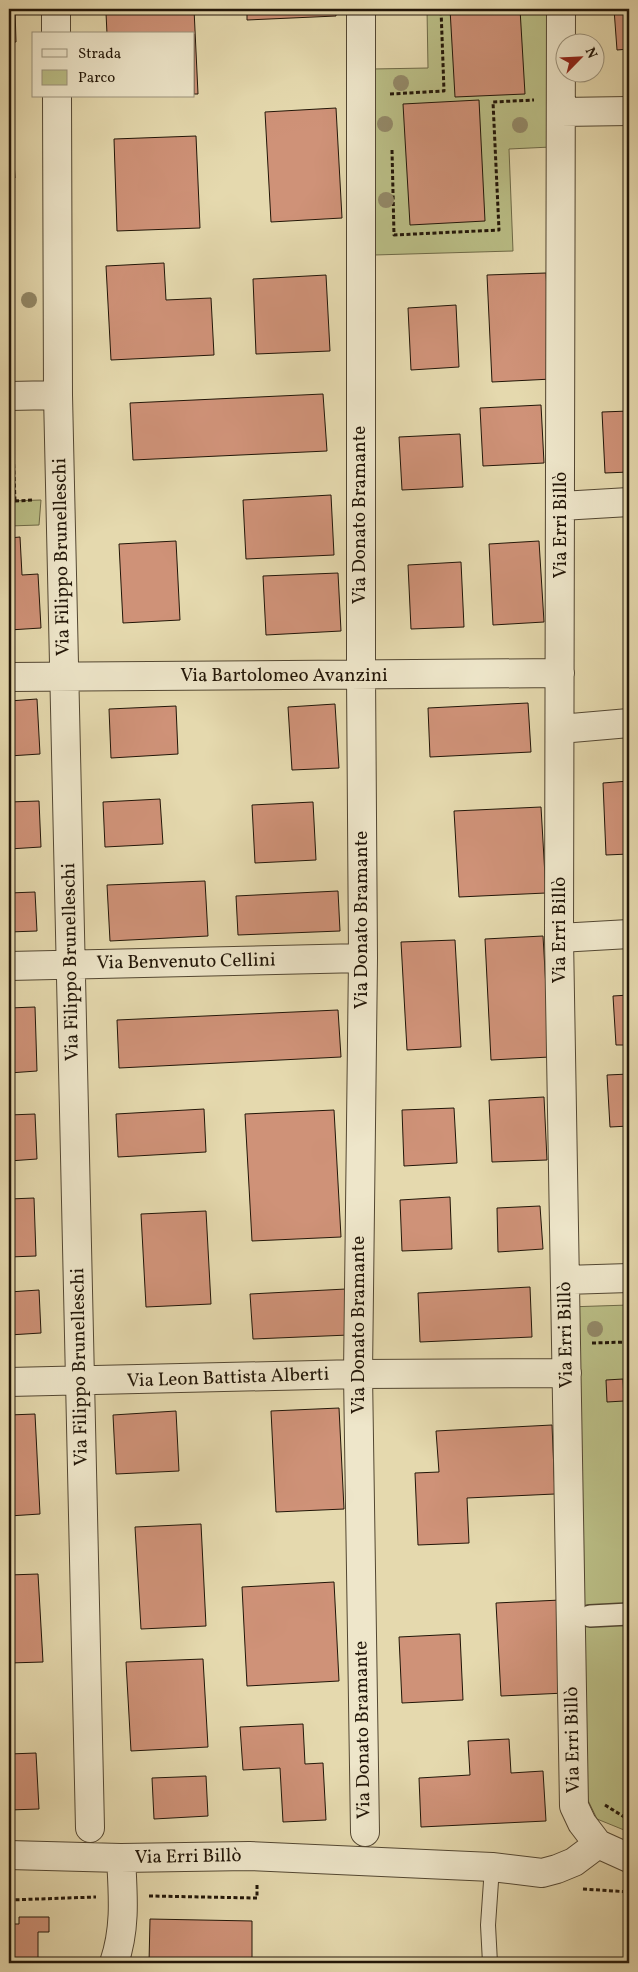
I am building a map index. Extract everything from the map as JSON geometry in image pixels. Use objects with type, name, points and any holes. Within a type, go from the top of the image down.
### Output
[{"type":"street","points":[[56,9],[56,32]]},
{"type":"street","name":"Via Donato Bramante","points":[[361,9],[363,958],[358,1374],[365,1832]]},
{"type":"street","name":"Via Erri Billò","points":[[561,9],[551,105],[561,506],[559,938],[574,1806],[582,1823],[598,1844],[629,1858]]},
{"type":"street","name":"Via Filippo Brunelleschi","points":[[57,98],[58,395],[90,1828]]},
{"type":"street","points":[[551,105],[629,111]]},
{"type":"street","points":[[10,406],[58,395]]},
{"type":"street","points":[[561,506],[629,502]]},
{"type":"street","name":"Via Bartolomeo Avanzini","points":[[9,678],[560,673]]},
{"type":"street","points":[[560,729],[629,723]]},
{"type":"street","points":[[559,938],[629,934]]},
{"type":"street","name":"Via Benvenuto Cellini","points":[[9,966],[363,958]]},
{"type":"street","points":[[565,1280],[629,1278]]},
{"type":"street","name":"Via Leon Battista Alberti","points":[[9,1382],[80,1382],[358,1374],[567,1373]]},
{"type":"street","points":[[590,1616],[629,1614]]},
{"type":"street","name":"Via Erri Billò","points":[[9,1854],[121,1858],[249,1856],[542,1872],[557,1869],[574,1862],[598,1844]]},
{"type":"street","points":[[114,1963],[121,1944],[123,1915],[121,1858]]},
{"type":"lane","points":[[490,1963],[488,1925],[492,1868]]},
{"type":"path","points":[[390,102],[390,93],[444,91],[441,9]]},
{"type":"path","points":[[392,146],[394,235],[499,230],[494,102],[551,105]]},
{"type":"path","points":[[10,406],[14,501]]},
{"type":"path","points":[[9,501],[40,500]]},
{"type":"path","points":[[566,1344],[629,1342]]},
{"type":"path","points":[[9,1900],[123,1896],[257,1898],[257,1882]]},
{"type":"path","points":[[576,1889],[629,1892]]},
{"type":"green space","points":[[427,9],[549,9],[551,147],[509,149],[513,251],[374,255],[372,69],[428,68]]},
{"type":"green space","points":[[41,500],[39,525],[9,526],[9,501]]},
{"type":"green space","points":[[629,1305],[629,1832],[597,1819],[585,1794],[567,1307]]},
{"type":"building","points":[[9,9],[15,9],[16,42],[9,42]]},
{"type":"building","points":[[194,9],[198,94],[195,94],[195,32],[107,32],[106,13]]},
{"type":"building","points":[[247,9],[336,9],[336,16],[247,20]]},
{"type":"building","points":[[450,9],[520,9],[525,94],[455,97]]},
{"type":"building","points":[[614,9],[629,9],[629,49],[617,50]]},
{"type":"building","points":[[9,94],[15,178],[9,179]]},
{"type":"building","points":[[479,100],[485,221],[410,225],[403,104]]},
{"type":"building","points":[[336,108],[342,218],[271,222],[265,112]]},
{"type":"building","points":[[196,136],[200,228],[117,231],[114,139]]},
{"type":"building","points":[[624,138],[629,138],[629,156],[624,156]]},
{"type":"building","points":[[164,263],[166,300],[211,298],[214,355],[111,360],[106,266]]},
{"type":"building","points":[[546,273],[552,379],[492,382],[487,275]]},
{"type":"building","points":[[326,275],[330,351],[256,354],[253,279]]},
{"type":"building","points":[[624,290],[629,290],[629,349],[628,349]]},
{"type":"building","points":[[456,305],[459,367],[411,370],[408,308]]},
{"type":"building","points":[[323,394],[327,451],[133,460],[130,403]]},
{"type":"building","points":[[541,405],[544,463],[483,466],[480,408]]},
{"type":"building","points":[[629,411],[629,472],[605,473],[602,412]]},
{"type":"building","points":[[460,434],[463,487],[402,490],[399,437]]},
{"type":"building","points":[[331,495],[334,555],[246,559],[243,500]]},
{"type":"building","points":[[20,537],[22,575],[38,574],[41,628],[9,630],[9,538]]},
{"type":"building","points":[[176,541],[180,620],[123,623],[119,544]]},
{"type":"building","points":[[539,541],[544,622],[493,625],[489,544]]},
{"type":"building","points":[[461,562],[464,627],[411,629],[408,565]]},
{"type":"building","points":[[338,573],[341,631],[266,635],[263,576]]},
{"type":"building","points":[[626,577],[629,577],[629,633]]},
{"type":"building","points":[[37,699],[40,754],[9,756],[9,701]]},
{"type":"building","points":[[528,703],[531,752],[430,757],[428,708]]},
{"type":"building","points":[[335,704],[339,768],[292,770],[288,707]]},
{"type":"building","points":[[176,706],[178,754],[111,758],[109,709]]},
{"type":"building","points":[[629,781],[629,854],[606,855],[603,783]]},
{"type":"building","points":[[160,799],[163,844],[105,847],[103,802]]},
{"type":"building","points":[[39,801],[41,847],[9,849],[9,802]]},
{"type":"building","points":[[313,802],[316,860],[255,863],[252,805]]},
{"type":"building","points":[[541,807],[546,893],[459,897],[454,811]]},
{"type":"building","points":[[205,881],[208,936],[110,941],[107,885]]},
{"type":"building","points":[[338,891],[340,931],[238,935],[236,896]]},
{"type":"building","points":[[35,892],[37,931],[9,932],[9,893]]},
{"type":"building","points":[[543,936],[550,1057],[491,1060],[485,939]]},
{"type":"building","points":[[455,940],[461,1047],[407,1050],[401,942]]},
{"type":"building","points":[[629,995],[629,1045],[616,1045],[613,996]]},
{"type":"building","points":[[35,1007],[37,1071],[9,1073],[9,1008]]},
{"type":"building","points":[[338,1010],[341,1057],[119,1068],[117,1020]]},
{"type":"building","points":[[629,1074],[629,1126],[610,1127],[607,1075]]},
{"type":"building","points":[[544,1097],[547,1160],[492,1162],[489,1100]]},
{"type":"building","points":[[454,1108],[457,1163],[404,1166],[402,1110]]},
{"type":"building","points":[[204,1109],[206,1152],[118,1157],[116,1114]]},
{"type":"building","points":[[334,1110],[341,1237],[252,1241],[245,1114]]},
{"type":"building","points":[[35,1114],[37,1159],[9,1161],[9,1115]]},
{"type":"building","points":[[450,1197],[452,1249],[402,1251],[400,1200]]},
{"type":"building","points":[[34,1198],[36,1256],[9,1257],[9,1199]]},
{"type":"building","points":[[540,1206],[543,1249],[498,1252],[497,1208]]},
{"type":"building","points":[[206,1211],[211,1304],[146,1307],[141,1214]]},
{"type":"building","points":[[530,1287],[532,1337],[420,1342],[418,1293]]},
{"type":"building","points":[[346,1289],[349,1335],[253,1339],[250,1294]]},
{"type":"building","points":[[39,1290],[41,1333],[9,1335],[9,1292]]},
{"type":"building","points":[[623,1379],[624,1401],[607,1402],[606,1380]]},
{"type":"building","points":[[339,1408],[344,1509],[276,1512],[271,1411]]},
{"type":"building","points":[[176,1411],[179,1471],[116,1474],[113,1415]]},
{"type":"building","points":[[35,1414],[40,1514],[9,1516],[9,1415]]},
{"type":"building","points":[[552,1425],[555,1494],[467,1498],[469,1543],[418,1545],[415,1473],[439,1472],[436,1431]]},
{"type":"building","points":[[201,1524],[206,1626],[141,1629],[135,1527]]},
{"type":"building","points":[[38,1574],[43,1662],[9,1663],[9,1575]]},
{"type":"building","points":[[334,1582],[339,1681],[247,1686],[242,1587]]},
{"type":"building","points":[[561,1600],[565,1693],[501,1696],[496,1603]]},
{"type":"building","points":[[460,1634],[463,1700],[402,1703],[399,1637]]},
{"type":"building","points":[[203,1659],[208,1747],[131,1751],[126,1662]]},
{"type":"building","points":[[303,1724],[305,1764],[323,1763],[326,1820],[283,1822],[280,1768],[243,1770],[240,1727]]},
{"type":"building","points":[[509,1739],[511,1773],[543,1771],[546,1821],[421,1827],[419,1778],[470,1775],[468,1741]]},
{"type":"building","points":[[36,1753],[39,1809],[9,1810],[9,1754]]},
{"type":"building","points":[[206,1776],[208,1816],[154,1819],[152,1778]]},
{"type":"building","points":[[19,1917],[49,1917],[49,1932],[38,1932],[38,1963],[9,1963],[9,1924],[19,1924]]},
{"type":"building","points":[[150,1919],[252,1921],[252,1963],[149,1963]]}]
